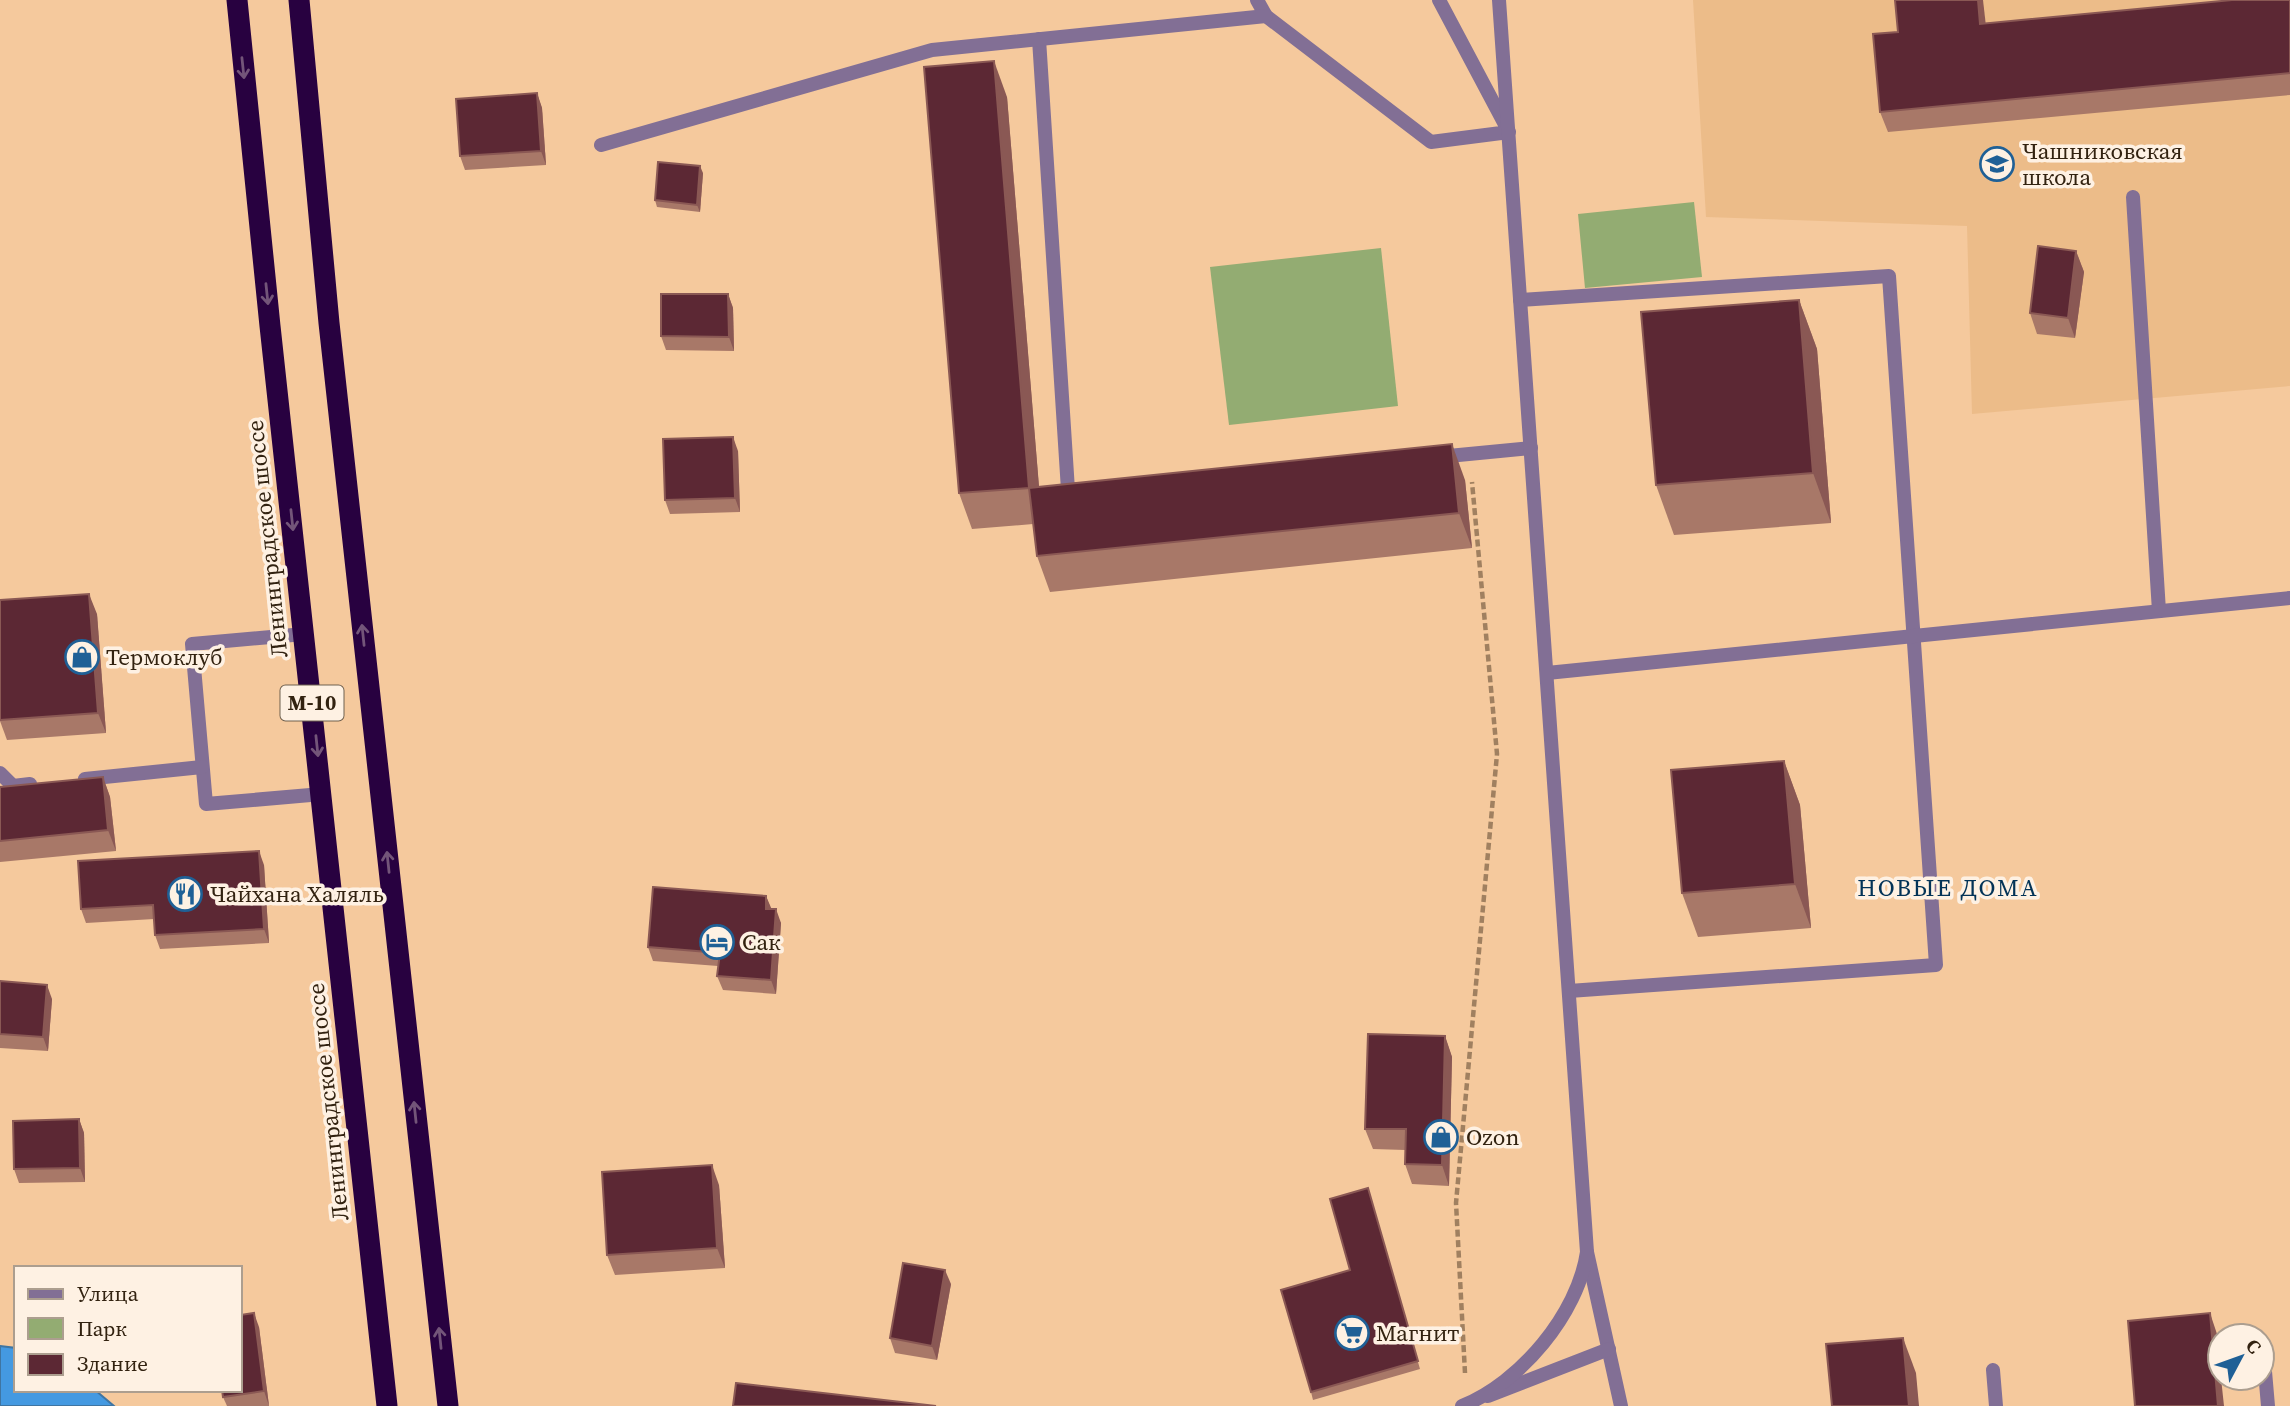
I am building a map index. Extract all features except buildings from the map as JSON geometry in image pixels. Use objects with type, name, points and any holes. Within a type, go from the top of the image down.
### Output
[{"type":"highway","name":"Ленинградское шоссе","points":[[237,0],[271,339],[387,1406]]},
{"type":"highway","name":"М-10","points":[[299,0],[331,337],[448,1406]]},
{"type":"street","points":[[1257,0],[1266,16],[1431,142],[1509,132]]},
{"type":"street","points":[[1499,0],[1587,1252],[1621,1406]]},
{"type":"street","points":[[1446,3],[1509,132]]},
{"type":"street","points":[[601,145],[932,50],[1266,16]]},
{"type":"street","points":[[1039,39],[1068,490],[1096,488]]},
{"type":"street","points":[[2133,197],[2159,611]]},
{"type":"street","points":[[1520,300],[1889,276],[1936,965],[1569,991]]},
{"type":"street","points":[[1428,457],[1531,448]]},
{"type":"street","points":[[1546,673],[2290,598]]},
{"type":"street","points":[[304,634],[192,644],[206,804],[322,794]]},
{"type":"street","points":[[68,780],[202,767]]},
{"type":"street","points":[[0,773],[13,786],[40,783]]},
{"type":"street","points":[[1465,1405],[1515,1373],[1542,1344],[1578,1286],[1587,1252]]},
{"type":"street","points":[[1465,1405],[1609,1349]]},
{"type":"street","points":[[1993,1370],[1996,1406]]},
{"type":"path","points":[[1465,1405],[1456,1203],[1497,754],[1469,454]]},
{"type":"shaded area","name":"Чашниковская школа","points":[[1693,0],[2290,0],[2290,386],[1972,414],[1967,226],[1706,217]]},
{"type":"green space","points":[[1694,202],[1702,277],[1585,288],[1578,214]]},
{"type":"green space","points":[[1381,248],[1398,406],[1229,425],[1210,267]]},
{"type":"water","points":[[0,1346],[14,1348],[14,1392],[97,1392],[114,1406],[0,1406]]},
{"type":"place","name":"Чашниковская школа","points":[[1997,164]]},
{"type":"place","name":"Термоклуб","points":[[82,657]]},
{"type":"place","name":"Чайхана Халяль","points":[[185,894]]},
{"type":"place","name":"Сак","points":[[717,942]]},
{"type":"place","name":"Ozon","points":[[1441,1137]]},
{"type":"place","name":"Магнит","points":[[1352,1333]]},
{"type":"district","name":"НОВЫЕ ДОМА","points":[[1948,888]]}]
